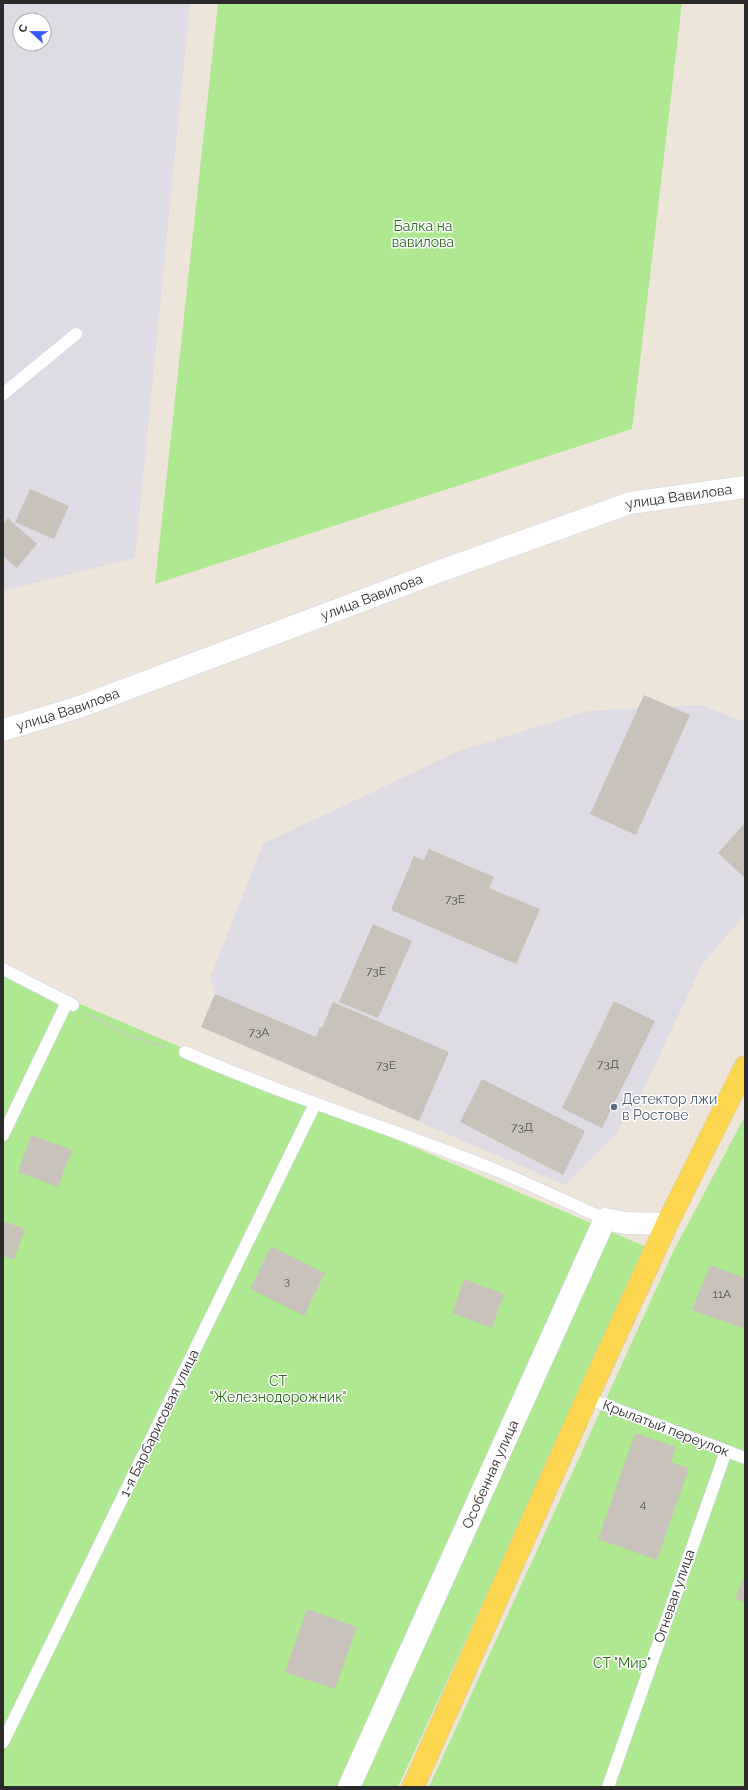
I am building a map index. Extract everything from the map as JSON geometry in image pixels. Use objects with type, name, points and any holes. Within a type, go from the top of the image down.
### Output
[{"type":"main road","points":[[414,1787],[587,1398],[667,1224],[745,1067]]},
{"type":"street","name":"улица Вавилова","points":[[3,730],[79,707],[443,570],[630,503],[745,487]]},
{"type":"street","points":[[605,1219],[626,1223],[667,1224]]},
{"type":"street","name":"Особенная улица","points":[[349,1787],[605,1219]]},
{"type":"lane","points":[[3,394],[76,334]]},
{"type":"lane","points":[[3,969],[70,1004],[3,1135]]},
{"type":"lane","points":[[185,1052],[235,1074],[492,1168],[605,1219]]},
{"type":"lane","name":"1-я Барбарисовая улица","points":[[3,1742],[315,1104]]},
{"type":"lane","name":"Крылатый переулок","points":[[587,1398],[745,1458]]},
{"type":"lane","name":"Огневая улица","points":[[608,1787],[726,1451]]},
{"type":"path","points":[[70,1004],[126,1035],[185,1052]]},
{"type":"shaded area","points":[[3,3],[190,3],[135,558],[3,591]]},
{"type":"shaded area","points":[[700,705],[745,722],[745,915],[703,963],[637,1103],[614,1136],[565,1185],[201,1027],[215,994],[210,978],[263,844],[459,751],[588,711]]},
{"type":"green space","name":"Балка на вавилова","points":[[218,3],[682,3],[632,429],[155,584]]},
{"type":"green space","name":"СТ \"Железнодорожник\"","points":[[3,971],[647,1247],[398,1787],[3,1787]]},
{"type":"green space","name":"СТ \"Мир\"","points":[[745,1116],[745,1787],[429,1787],[673,1252]]},
{"type":"building","points":[[30,489],[69,506],[54,539],[15,522]]},
{"type":"building","points":[[8,518],[37,544],[17,568],[3,556],[3,524]]},
{"type":"building","points":[[644,695],[690,715],[636,835],[590,814]]},
{"type":"building","points":[[745,823],[745,878],[718,853]]},
{"type":"building","points":[[429,849],[494,877],[489,888],[540,909],[516,964],[391,910],[414,856],[424,860]]},
{"type":"building","points":[[373,924],[412,941],[378,1018],[339,1002]]},
{"type":"building","points":[[215,994],[316,1037],[320,1027],[322,1028],[333,1002],[449,1052],[419,1121],[201,1027]]},
{"type":"building","points":[[614,1001],[655,1021],[602,1128],[562,1108]]},
{"type":"building","points":[[482,1079],[585,1131],[563,1175],[460,1122]]},
{"type":"building","points":[[31,1135],[72,1150],[58,1187],[18,1172]]},
{"type":"building","points":[[3,1221],[25,1229],[14,1260],[3,1256]]},
{"type":"building","points":[[271,1246],[325,1273],[304,1316],[250,1289]]},
{"type":"building","points":[[710,1265],[745,1278],[745,1329],[692,1310]]},
{"type":"building","points":[[464,1279],[504,1294],[492,1328],[452,1313]]},
{"type":"building","points":[[635,1433],[676,1447],[671,1462],[689,1468],[657,1560],[598,1539]]},
{"type":"building","points":[[745,1573],[745,1603],[735,1599]]},
{"type":"building","points":[[307,1609],[357,1627],[335,1689],[285,1672]]},
{"type":"place","name":"Детектор лжи в Ростове","points":[[614,1107]]}]
